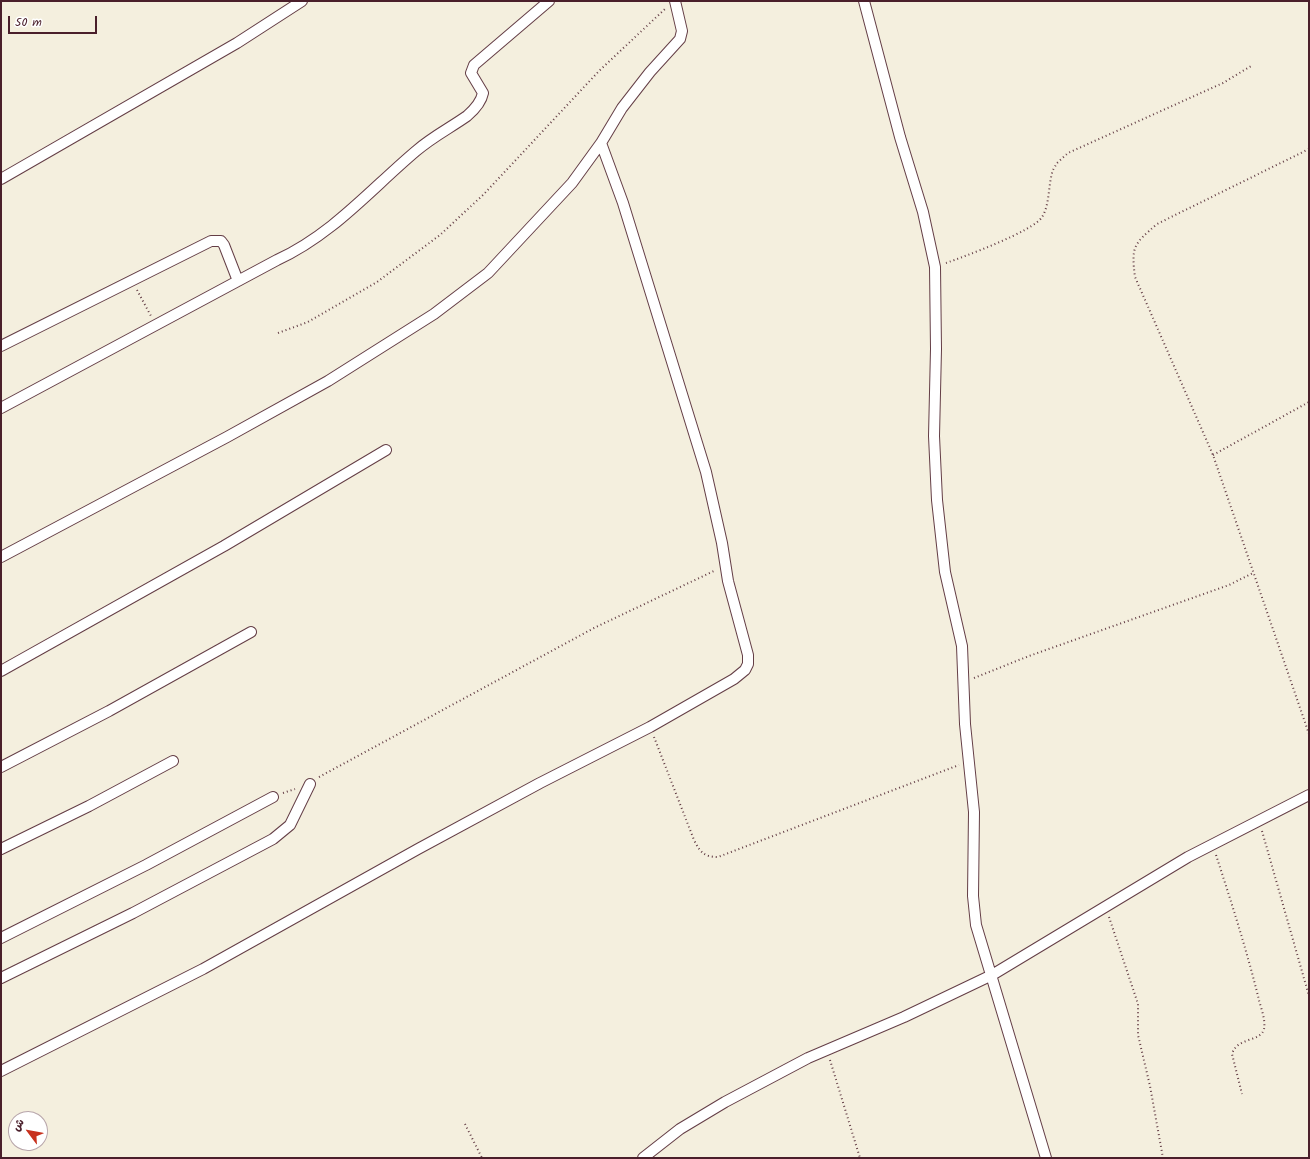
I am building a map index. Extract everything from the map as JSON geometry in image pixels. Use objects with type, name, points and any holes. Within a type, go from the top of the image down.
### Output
[{"type":"street","points":[[1,180],[237,42],[302,1]]},
{"type":"street","points":[[1,408],[302,248],[321,235],[349,212],[417,150],[467,116],[479,104],[483,93],[471,73],[474,65],[549,1]]},
{"type":"street","points":[[864,1],[895,119],[923,212],[935,267],[936,349],[934,436],[937,500],[945,572],[962,646],[963,682],[974,812],[974,916],[980,942],[992,975],[1046,1158]]},
{"type":"street","points":[[1,557],[227,437],[321,385],[434,314],[488,273],[572,183],[601,143],[622,108],[650,72],[680,39],[682,31],[672,3]]},
{"type":"street","points":[[1,1071],[170,987],[540,783],[650,727],[734,679],[748,664],[746,640],[728,581],[726,565],[706,472],[623,203],[601,143]]},
{"type":"street","points":[[1,346],[131,280],[216,240],[221,241],[224,245],[238,281]]},
{"type":"street","points":[[1,671],[231,542],[386,450]]},
{"type":"street","points":[[1,767],[115,708],[251,632]]},
{"type":"street","points":[[1,849],[90,806],[173,761]]},
{"type":"street","points":[[1,978],[134,913],[273,839],[290,825],[310,784]]},
{"type":"street","points":[[643,1158],[680,1128],[781,1072],[827,1050],[904,1017],[992,975],[1105,906],[1212,844],[1309,794]]},
{"type":"street","points":[[1,938],[140,868],[273,797]]},
{"type":"path","points":[[278,332],[308,322],[377,282],[440,235],[484,194],[599,72],[672,3]]},
{"type":"path","points":[[935,267],[981,251],[1038,222],[1045,211],[1050,177],[1057,163],[1068,153],[1223,83],[1251,66]]},
{"type":"path","points":[[1309,149],[1157,224],[1137,241],[1132,256],[1135,277],[1213,455],[1309,734]]},
{"type":"path","points":[[131,280],[156,325]]},
{"type":"path","points":[[1213,455],[1309,402]]},
{"type":"path","points":[[273,797],[310,784],[315,779],[594,628],[726,565]]},
{"type":"path","points":[[963,682],[1029,656],[1229,585],[1253,573]]},
{"type":"path","points":[[650,727],[694,840],[703,855],[709,857],[723,856],[970,761]]},
{"type":"path","points":[[1259,819],[1275,882],[1309,996]]},
{"type":"path","points":[[1212,844],[1249,962],[1264,1020],[1264,1030],[1261,1034],[1240,1043],[1234,1048],[1232,1054],[1242,1094]]},
{"type":"path","points":[[1105,906],[1138,1004],[1137,1026],[1163,1158]]},
{"type":"path","points":[[827,1050],[860,1158]]},
{"type":"path","points":[[465,1124],[482,1158]]}]
